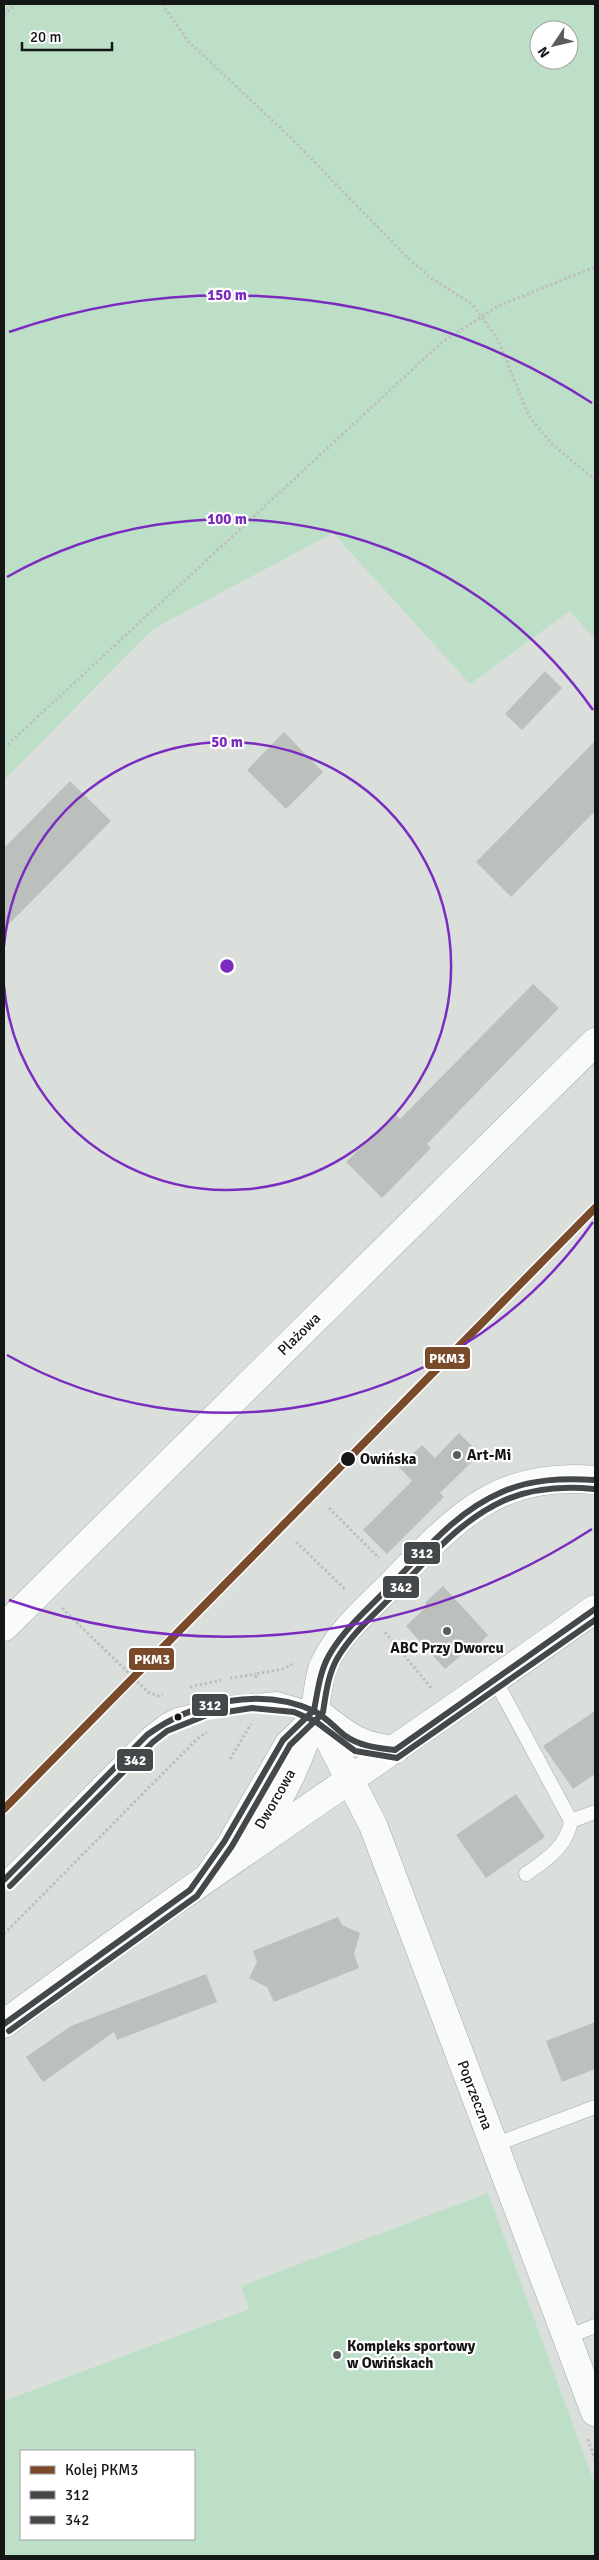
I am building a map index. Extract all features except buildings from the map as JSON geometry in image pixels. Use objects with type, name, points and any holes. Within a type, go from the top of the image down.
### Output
[{"type":"street","name":"Plażowa","points":[[4,1627],[44,1590],[595,1042]]},
{"type":"street","name":"Dworcowa","points":[[240,1855],[285,1787],[314,1710],[323,1668],[331,1652],[366,1610],[438,1538],[480,1503],[517,1486],[549,1479],[595,1480]]},
{"type":"street","name":"Dworcowa","points":[[4,2024],[285,1822],[395,1750],[595,1609]]},
{"type":"street","points":[[314,1710],[354,1741],[373,1748],[395,1750]]},
{"type":"street","points":[[314,1710],[351,1780]]},
{"type":"street","name":"Poprzeczna","points":[[351,1780],[373,1825],[595,2412]]},
{"type":"lane","points":[[495,1680],[571,1821],[569,1834],[561,1846],[554,1854],[526,1874]]},
{"type":"lane","points":[[4,1880],[156,1727],[177,1715],[194,1710],[277,1698],[314,1710],[283,1740],[224,1842],[190,1890]]},
{"type":"lane","points":[[571,1821],[595,1812]]},
{"type":"lane","points":[[494,2145],[595,2107]]},
{"type":"lane","points":[[567,2337],[595,2326]]},
{"type":"path","points":[[4,15],[16,4]]},
{"type":"path","points":[[162,4],[188,41],[291,138],[406,256],[431,278],[462,296],[480,315],[496,338],[529,416],[551,443],[595,480]]},
{"type":"path","points":[[4,748],[420,360],[480,315],[595,267]]},
{"type":"path","points":[[328,1508],[380,1560]]},
{"type":"path","points":[[296,1542],[366,1610],[451,1711]]},
{"type":"path","points":[[44,1590],[148,1692],[158,1696],[170,1693]]},
{"type":"path","points":[[182,1689],[217,1680],[283,1669],[296,1661]]},
{"type":"path","points":[[255,1700],[256,1674]]},
{"type":"path","points":[[230,1759],[251,1724],[252,1718],[246,1719]]},
{"type":"path","points":[[4,1934],[197,1739],[214,1728]]},
{"type":"green space","points":[[4,4],[595,4],[595,640],[570,611],[470,684],[333,533],[153,629],[4,780]]},
{"type":"green space","name":"Kompleks sportowy w Owińskach","points":[[488,2193],[595,2485],[595,2556],[4,2556],[4,2401],[249,2309],[241,2286]]},
{"type":"rail line","name":"PKM3","points":[[4,1809],[595,1208]]},
{"type":"transit line","name":"312","points":[[314,1710],[324,1665],[337,1643],[358,1618],[428,1547],[469,1510],[485,1500],[524,1484],[547,1480],[595,1480]]},
{"type":"transit line","name":"342","points":[[323,1712],[332,1670],[344,1648],[365,1623],[459,1529],[489,1508],[526,1493],[549,1489],[594,1489]]},
{"type":"transit line","name":"312","points":[[395,1750],[595,1609]]},
{"type":"transit line","name":"342","points":[[10,1886],[153,1742],[167,1731],[207,1715],[252,1708],[294,1712],[315,1721],[355,1751],[397,1758],[595,1620]]},
{"type":"transit line","name":"312","points":[[4,1880],[147,1735],[165,1723],[206,1706],[250,1699],[272,1700],[293,1704],[318,1713],[344,1735],[356,1742],[395,1750]]},
{"type":"transit line","name":"312","points":[[4,2024],[190,1890],[224,1842],[283,1740],[314,1710]]},
{"type":"transit line","name":"342","points":[[9,2031],[197,1896],[232,1846],[290,1745],[320,1716]]},
{"type":"place","name":"Art-Mi","points":[[457,1455]]},
{"type":"place","name":"Owińska","points":[[348,1459]]},
{"type":"place","name":"ABC Przy Dworcu","points":[[447,1631]]},
{"type":"place","name":"Kompleks sportowy w Owińskach","points":[[337,2355]]}]
